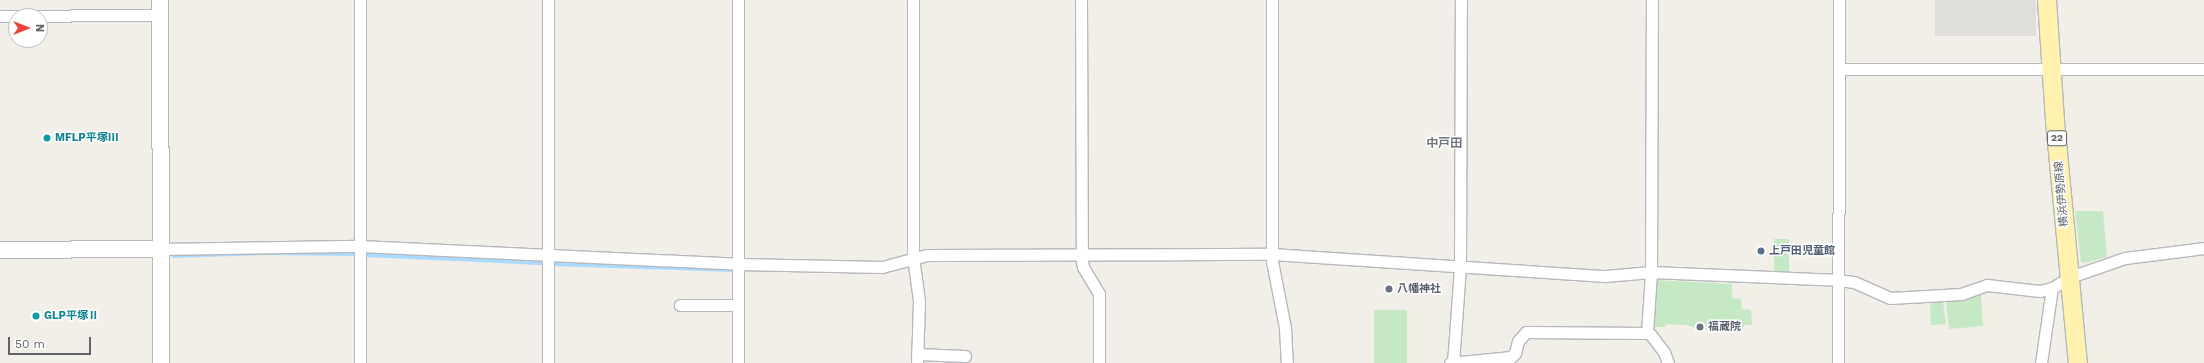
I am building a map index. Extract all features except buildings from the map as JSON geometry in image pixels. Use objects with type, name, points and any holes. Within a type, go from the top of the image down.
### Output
[{"type":"main road","name":"横浜伊勢原線","points":[[2047,0],[2053,69],[2055,121],[2078,363]]},
{"type":"street","points":[[360,0],[360,363]]},
{"type":"street","points":[[548,0],[548,363]]},
{"type":"street","points":[[738,0],[738,363]]},
{"type":"street","points":[[913,0],[913,257],[919,301],[917,358],[965,356]]},
{"type":"street","points":[[1081,0],[1082,255],[1083,267],[1099,294],[1099,363]]},
{"type":"street","points":[[1272,0],[1272,254],[1285,328],[1287,363]]},
{"type":"street","points":[[1454,363],[1460,267],[1461,0]]},
{"type":"street","points":[[1647,333],[1651,272],[1652,0]]},
{"type":"street","points":[[1838,363],[1839,0]]},
{"type":"street","points":[[0,16],[160,8],[161,363]]},
{"type":"street","points":[[1839,69],[2204,69]]},
{"type":"street","points":[[0,250],[360,246],[738,264],[882,267],[913,257],[927,255],[1272,254],[1605,276],[1651,272],[1839,280],[1854,282],[1890,298],[1961,294],[1987,285],[2000,285],[2032,291],[2052,288],[2070,276],[2126,258],[2204,248]]},
{"type":"street","points":[[2041,363],[2052,288]]},
{"type":"street","points":[[680,305],[701,300],[738,305]]},
{"type":"street","points":[[1450,363],[1511,357],[1515,353],[1518,341],[1526,332],[1647,333],[1651,335],[1664,352],[1668,363]]},
{"type":"shaded area","points":[[1935,0],[2036,0],[2036,36],[1935,36]]},
{"type":"green space","points":[[2075,211],[2103,211],[2107,257],[2084,263],[2081,262]]},
{"type":"green space","points":[[1774,239],[1789,239],[1789,274],[1774,274]]},
{"type":"green space","points":[[1653,280],[1732,284],[1732,298],[1741,299],[1742,309],[1751,310],[1752,325],[1744,325],[1744,327],[1713,324],[1709,330],[1687,325],[1666,324],[1665,327],[1650,327]]},
{"type":"green space","points":[[1981,293],[1983,326],[1949,329],[1946,301],[1964,300]]},
{"type":"green space","points":[[1930,302],[1943,302],[1946,324],[1931,325]]},
{"type":"green space","points":[[1374,310],[1407,310],[1407,363],[1374,363]]},
{"type":"waterway","points":[[174,256],[265,253],[355,254]]},
{"type":"waterway","points":[[365,255],[544,263]]},
{"type":"waterway","points":[[553,264],[734,270]]},
{"type":"place","name":"MFLP平塚Ⅲ","points":[[47,138]]},
{"type":"place","name":"上戸田児童館","points":[[1761,251]]},
{"type":"place","name":"八幡神社","points":[[1389,289]]},
{"type":"place","name":"GLP平塚Ⅱ","points":[[36,316]]},
{"type":"place","name":"福蔵院","points":[[1700,327]]},
{"type":"district","name":"中戸田","points":[[1444,144]]}]
